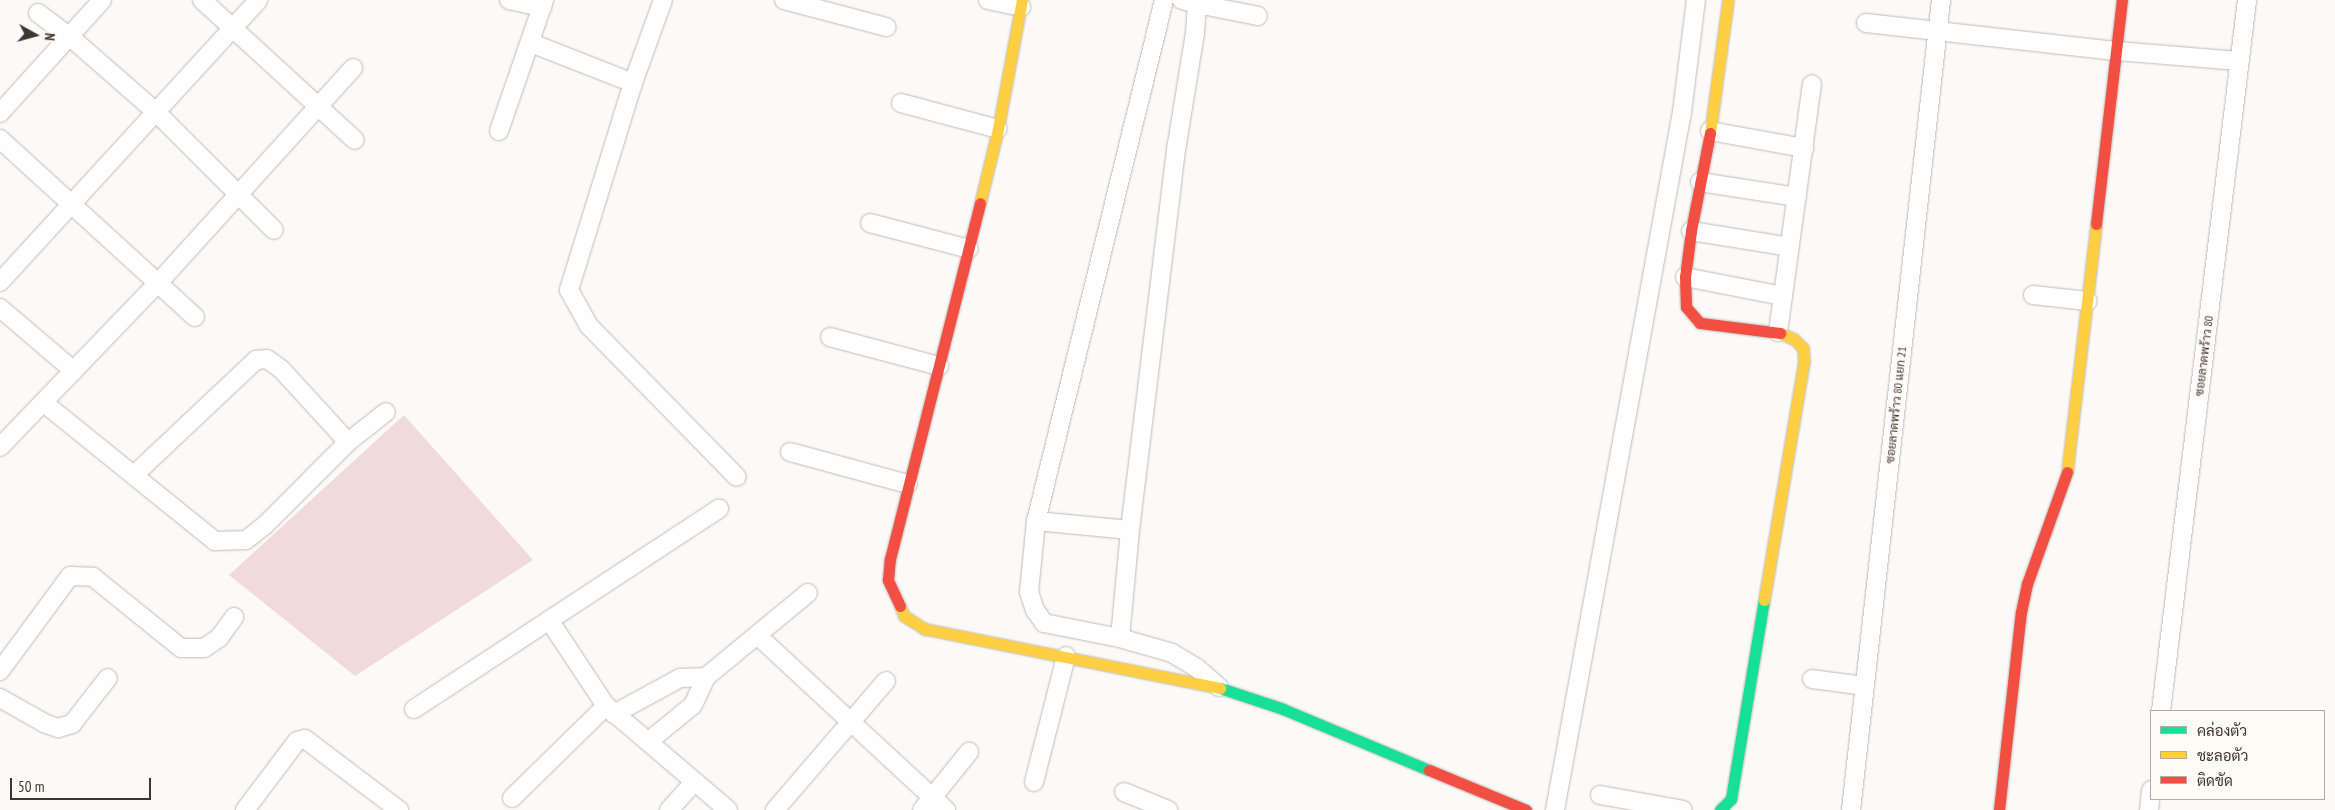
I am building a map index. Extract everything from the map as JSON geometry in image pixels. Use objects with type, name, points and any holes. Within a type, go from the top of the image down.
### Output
[{"type":"street","points":[[0,113],[102,0]]},
{"type":"street","points":[[202,0],[355,140]]},
{"type":"street","points":[[0,282],[258,0]]},
{"type":"street","points":[[499,131],[531,43],[543,3],[509,0]]},
{"type":"street","points":[[663,0],[633,83],[569,290],[589,326],[737,477]]},
{"type":"street","points":[[784,0],[886,27]]},
{"type":"street","points":[[988,0],[1021,3],[998,129],[908,484],[888,580],[904,616],[925,629],[1219,688],[1283,709],[1526,810]]},
{"type":"street","points":[[1164,0],[1036,521],[1029,592],[1035,610],[1044,623],[1120,638],[1172,653],[1197,668],[1219,688]]},
{"type":"street","points":[[1555,810],[1682,112],[1696,0]]},
{"type":"street","points":[[1720,810],[1731,799],[1804,362],[1803,348],[1794,339],[1778,332],[1700,322],[1686,307],[1685,277],[1691,231],[1710,131],[1728,0]]},
{"type":"street","name":"ซอยลาดพร้าว 80 แยก 21","points":[[1851,810],[1941,0]]},
{"type":"street","points":[[1999,810],[2021,612],[2027,584],[2065,481],[2088,301],[2122,0]]},
{"type":"street","name":"ซอยลาดพร้าว 80","points":[[2161,710],[2247,0]]},
{"type":"street","points":[[1120,638],[1130,530],[1190,2],[1258,16]]},
{"type":"street","points":[[38,13],[69,36],[155,111],[240,193],[274,230]]},
{"type":"street","points":[[1866,23],[2117,51],[2239,61]]},
{"type":"street","points":[[531,43],[633,83]]},
{"type":"street","points":[[0,447],[159,282],[353,68]]},
{"type":"street","points":[[1778,332],[1812,84]]},
{"type":"street","points":[[901,103],[998,129]]},
{"type":"street","points":[[1710,131],[1804,148]]},
{"type":"street","points":[[0,139],[159,282],[195,317]]},
{"type":"street","points":[[1700,182],[1797,197]]},
{"type":"street","points":[[870,223],[969,249]]},
{"type":"street","points":[[1691,231],[1790,247]]},
{"type":"street","points":[[1685,277],[1783,296]]},
{"type":"street","points":[[2033,295],[2088,301]]},
{"type":"street","points":[[0,308],[74,371]]},
{"type":"street","points":[[830,337],[939,366]]},
{"type":"street","points":[[134,475],[256,360],[267,359],[281,369],[348,442]]},
{"type":"street","points":[[44,403],[134,475],[187,521],[215,541],[246,540],[265,525],[348,442],[386,412]]},
{"type":"street","points":[[790,452],[908,484]]},
{"type":"street","points":[[414,709],[719,509]]},
{"type":"street","points":[[1036,521],[1130,530]]},
{"type":"street","points":[[0,671],[70,576],[94,577],[181,648],[204,648],[219,638],[234,617]]},
{"type":"street","points":[[649,741],[693,705],[706,677],[808,592]]},
{"type":"street","points":[[549,620],[610,710],[649,741],[693,783],[728,810]]},
{"type":"street","points":[[757,635],[849,723],[927,804],[946,810]]},
{"type":"street","points":[[1034,782],[1066,656]]},
{"type":"street","points":[[512,798],[610,710],[680,678],[706,677]]},
{"type":"street","points":[[0,698],[44,724],[58,728],[72,724],[108,678]]},
{"type":"street","points":[[1812,679],[1865,686]]},
{"type":"street","points":[[775,810],[886,681]]},
{"type":"street","points":[[244,810],[297,741],[305,738],[398,810]]},
{"type":"street","points":[[927,804],[969,752]]},
{"type":"street","points":[[669,810],[693,783]]},
{"type":"street","points":[[1124,792],[1168,810]]},
{"type":"street","points":[[1600,794],[1683,810]]},
{"type":"shaded area","points":[[404,415],[533,560],[355,676],[229,575]]},
{"type":"traffic: fast","points":[[1720,810],[1731,799],[1764,600]]},
{"type":"traffic: fast","points":[[1220,688],[1283,709],[1429,770]]},
{"type":"traffic: slow","points":[[980,203],[998,129],[1022,0]]},
{"type":"traffic: slow","points":[[1710,133],[1728,0]]},
{"type":"traffic: slow","points":[[2067,472],[2096,224]]},
{"type":"traffic: slow","points":[[1764,600],[1804,362],[1803,348],[1794,339],[1780,333]]},
{"type":"traffic: slow","points":[[900,606],[904,616],[925,629],[1220,688]]},
{"type":"traffic: jam","points":[[2096,224],[2122,0]]},
{"type":"traffic: jam","points":[[1710,133],[1691,231],[1685,277],[1686,307],[1700,323],[1780,333]]},
{"type":"traffic: jam","points":[[900,606],[888,580],[890,559],[980,203]]},
{"type":"traffic: jam","points":[[1999,810],[2021,612],[2027,584],[2067,472]]},
{"type":"traffic: jam","points":[[1429,770],[1526,810]]}]
